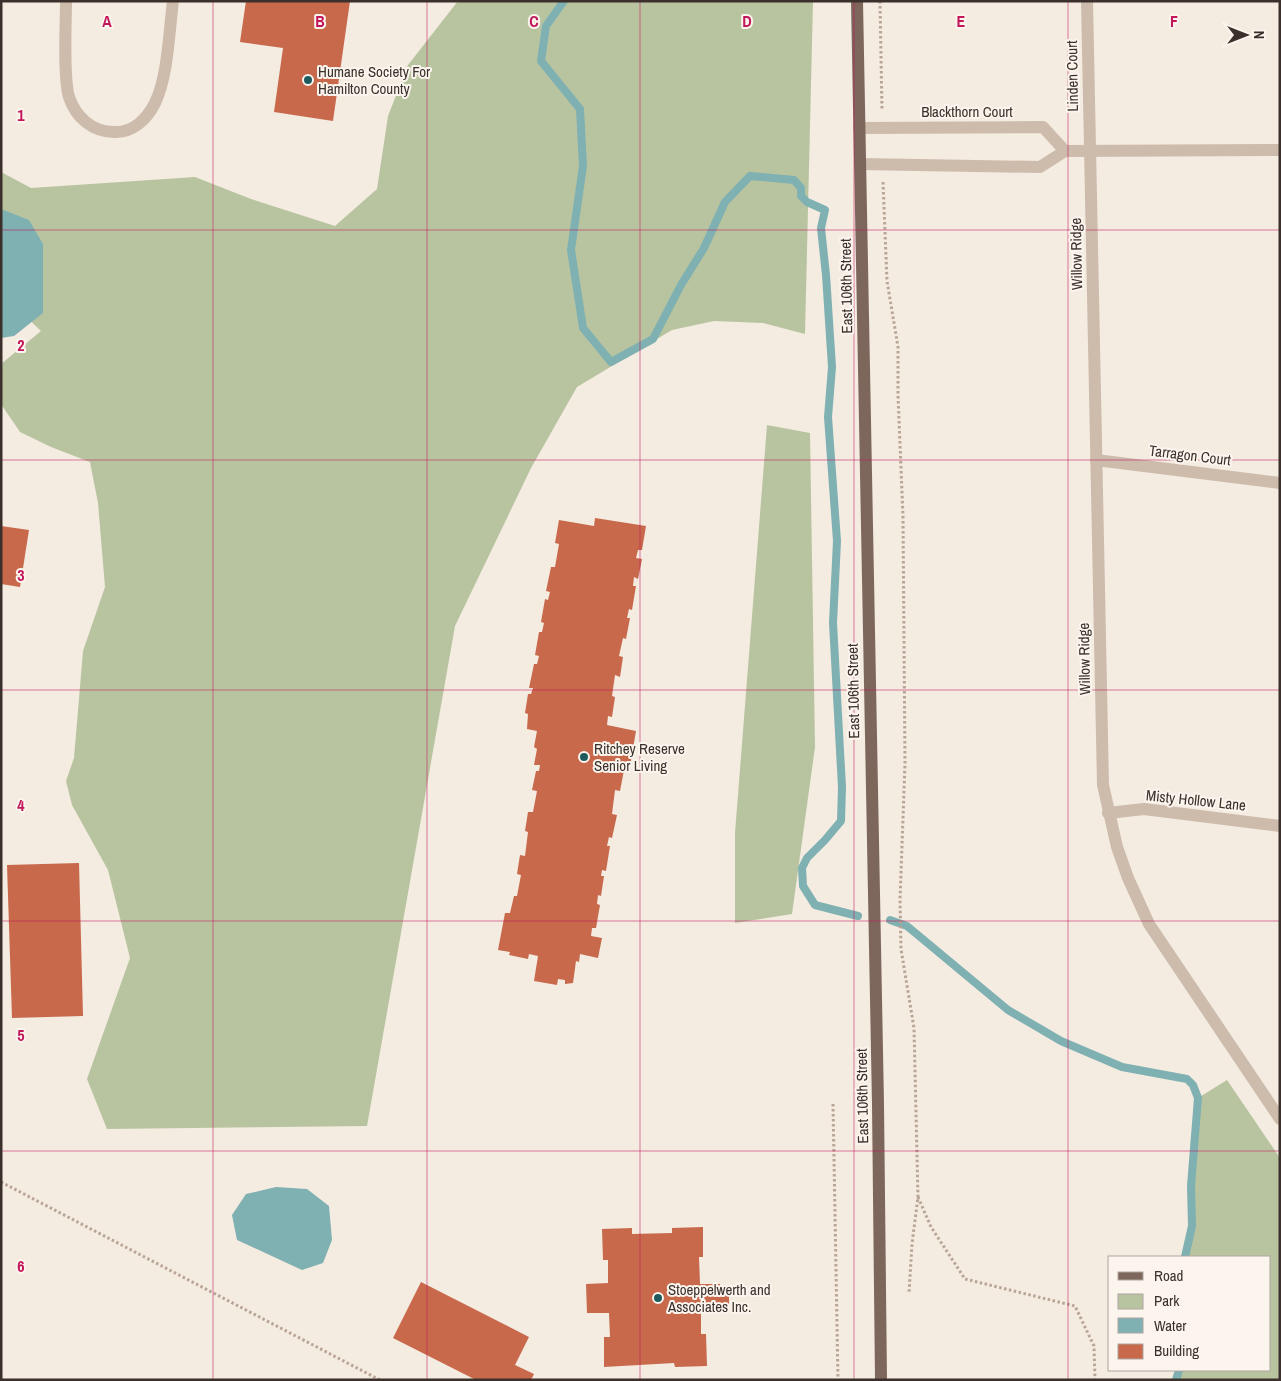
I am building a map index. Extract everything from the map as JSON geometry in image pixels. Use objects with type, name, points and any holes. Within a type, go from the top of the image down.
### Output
[{"type":"main road","name":"East 106th Street","points":[[857,1],[881,1380]]},
{"type":"street","points":[[66,1],[69,97],[82,119],[92,128],[103,132],[118,132],[136,127],[148,114],[156,101],[161,85],[173,1]]},
{"type":"street","name":"Linden Court","points":[[1087,1],[1090,151]]},
{"type":"street","name":"Blackthorn Court","points":[[859,128],[1043,126],[1064,151]]},
{"type":"street","points":[[860,164],[1040,167],[1064,151],[1280,150]]},
{"type":"street","name":"Willow Ridge","points":[[1090,151],[1103,785],[1108,812],[1128,878],[1149,924],[1280,1119]]},
{"type":"street","name":"Tarragon Court","points":[[1096,460],[1280,483]]},
{"type":"street","name":"Misty Hollow Lane","points":[[1108,812],[1144,809],[1280,826]]},
{"type":"path","points":[[880,1],[882,128]]},
{"type":"path","points":[[882,165],[886,281],[898,347],[903,517],[905,763],[900,900],[902,949],[914,1028],[918,1197],[909,1293]]},
{"type":"path","points":[[833,1104],[838,1380]]},
{"type":"path","points":[[1,1182],[380,1380]]},
{"type":"path","points":[[918,1197],[931,1226],[965,1279],[1075,1306],[1094,1346],[1095,1380]]},
{"type":"green space","points":[[458,1],[813,1],[805,334],[763,323],[714,321],[672,330],[577,387],[531,468],[455,626],[367,1126],[107,1129],[87,1079],[130,958],[108,870],[72,805],[66,781],[74,758],[83,651],[105,587],[98,503],[90,462],[51,447],[20,432],[1,404],[1,364],[41,331],[1,293],[1,172],[31,188],[195,177],[251,199],[335,226],[377,189],[388,116],[408,65]]},
{"type":"green space","points":[[767,425],[810,433],[815,747],[792,914],[735,923],[735,833]]},
{"type":"green space","points":[[1227,1080],[1280,1158],[1280,1380],[1176,1380],[1179,1371],[1271,1371],[1271,1256],[1185,1256],[1190,1242],[1198,1098]]},
{"type":"water","points":[[1,209],[29,220],[43,244],[43,313],[14,336],[1,338]]},
{"type":"water","points":[[276,1187],[307,1189],[329,1206],[332,1240],[323,1263],[302,1270],[237,1240],[232,1215],[246,1194]]},
{"type":"building","name":"Humane Society For Hamilton County","points":[[246,1],[350,1],[333,121],[274,112],[283,48],[240,42]]},
{"type":"building","name":"Ritchey Reserve Senior Living","points":[[595,518],[646,526],[642,550],[638,550],[636,558],[642,559],[638,579],[634,577],[633,586],[636,586],[632,610],[629,609],[627,618],[630,618],[626,639],[623,638],[619,656],[623,657],[620,677],[615,675],[612,696],[615,697],[612,717],[608,716],[607,725],[636,731],[630,766],[625,765],[620,791],[615,790],[612,814],[617,815],[612,838],[609,837],[607,846],[610,846],[606,871],[602,870],[601,876],[604,876],[601,896],[598,895],[597,904],[600,905],[596,928],[592,928],[591,936],[602,938],[598,958],[580,954],[579,962],[576,961],[573,983],[565,984],[565,980],[558,979],[557,985],[534,981],[538,956],[529,954],[528,959],[509,955],[510,952],[498,950],[505,913],[510,913],[514,896],[517,896],[521,875],[517,874],[520,855],[525,856],[528,832],[525,831],[528,812],[533,812],[537,791],[532,790],[536,771],[539,771],[540,765],[534,765],[537,749],[534,747],[537,731],[527,729],[528,714],[525,713],[528,694],[531,694],[533,688],[529,688],[534,664],[537,664],[539,656],[535,655],[539,632],[542,632],[544,623],[541,622],[545,599],[548,600],[550,592],[546,591],[551,567],[555,567],[559,544],[555,543],[559,520],[594,526]]},
{"type":"building","points":[[1,526],[29,530],[20,587],[1,584]]},
{"type":"building","points":[[79,863],[83,1016],[12,1018],[7,865]]},
{"type":"building","name":"Stoeppelwerth and Associates Inc.","points":[[703,1227],[703,1257],[699,1257],[700,1284],[720,1284],[720,1289],[729,1288],[729,1308],[721,1308],[721,1311],[701,1311],[701,1334],[706,1334],[707,1366],[675,1367],[674,1363],[604,1367],[604,1337],[610,1337],[609,1313],[587,1313],[586,1284],[608,1283],[608,1260],[603,1260],[602,1229],[632,1228],[632,1234],[672,1233],[672,1228]]},
{"type":"building","points":[[421,1282],[529,1337],[515,1365],[534,1374],[531,1380],[476,1380],[393,1338]]},
{"type":"waterway","points":[[564,1],[546,26],[541,61],[580,109],[583,166],[571,250],[583,328],[611,362],[653,339],[681,285],[704,248],[725,202],[750,176],[794,180],[801,188],[801,196],[807,202],[825,210],[821,228],[832,367],[828,417],[837,541],[833,623],[842,787],[841,821],[807,858],[802,868],[803,886],[815,905],[858,916]]},
{"type":"waterway","points":[[890,920],[907,926],[1008,1010],[1061,1041],[1122,1067],[1187,1079],[1193,1085],[1198,1098],[1191,1186],[1192,1226],[1185,1256]]},
{"type":"waterway","points":[[1176,1380],[1179,1371]]},
{"type":"place","name":"Humane Society For Hamilton County","points":[[308,80]]},
{"type":"place","name":"Ritchey Reserve Senior Living","points":[[584,757]]},
{"type":"place","name":"Stoeppelwerth and Associates Inc.","points":[[658,1298]]}]
